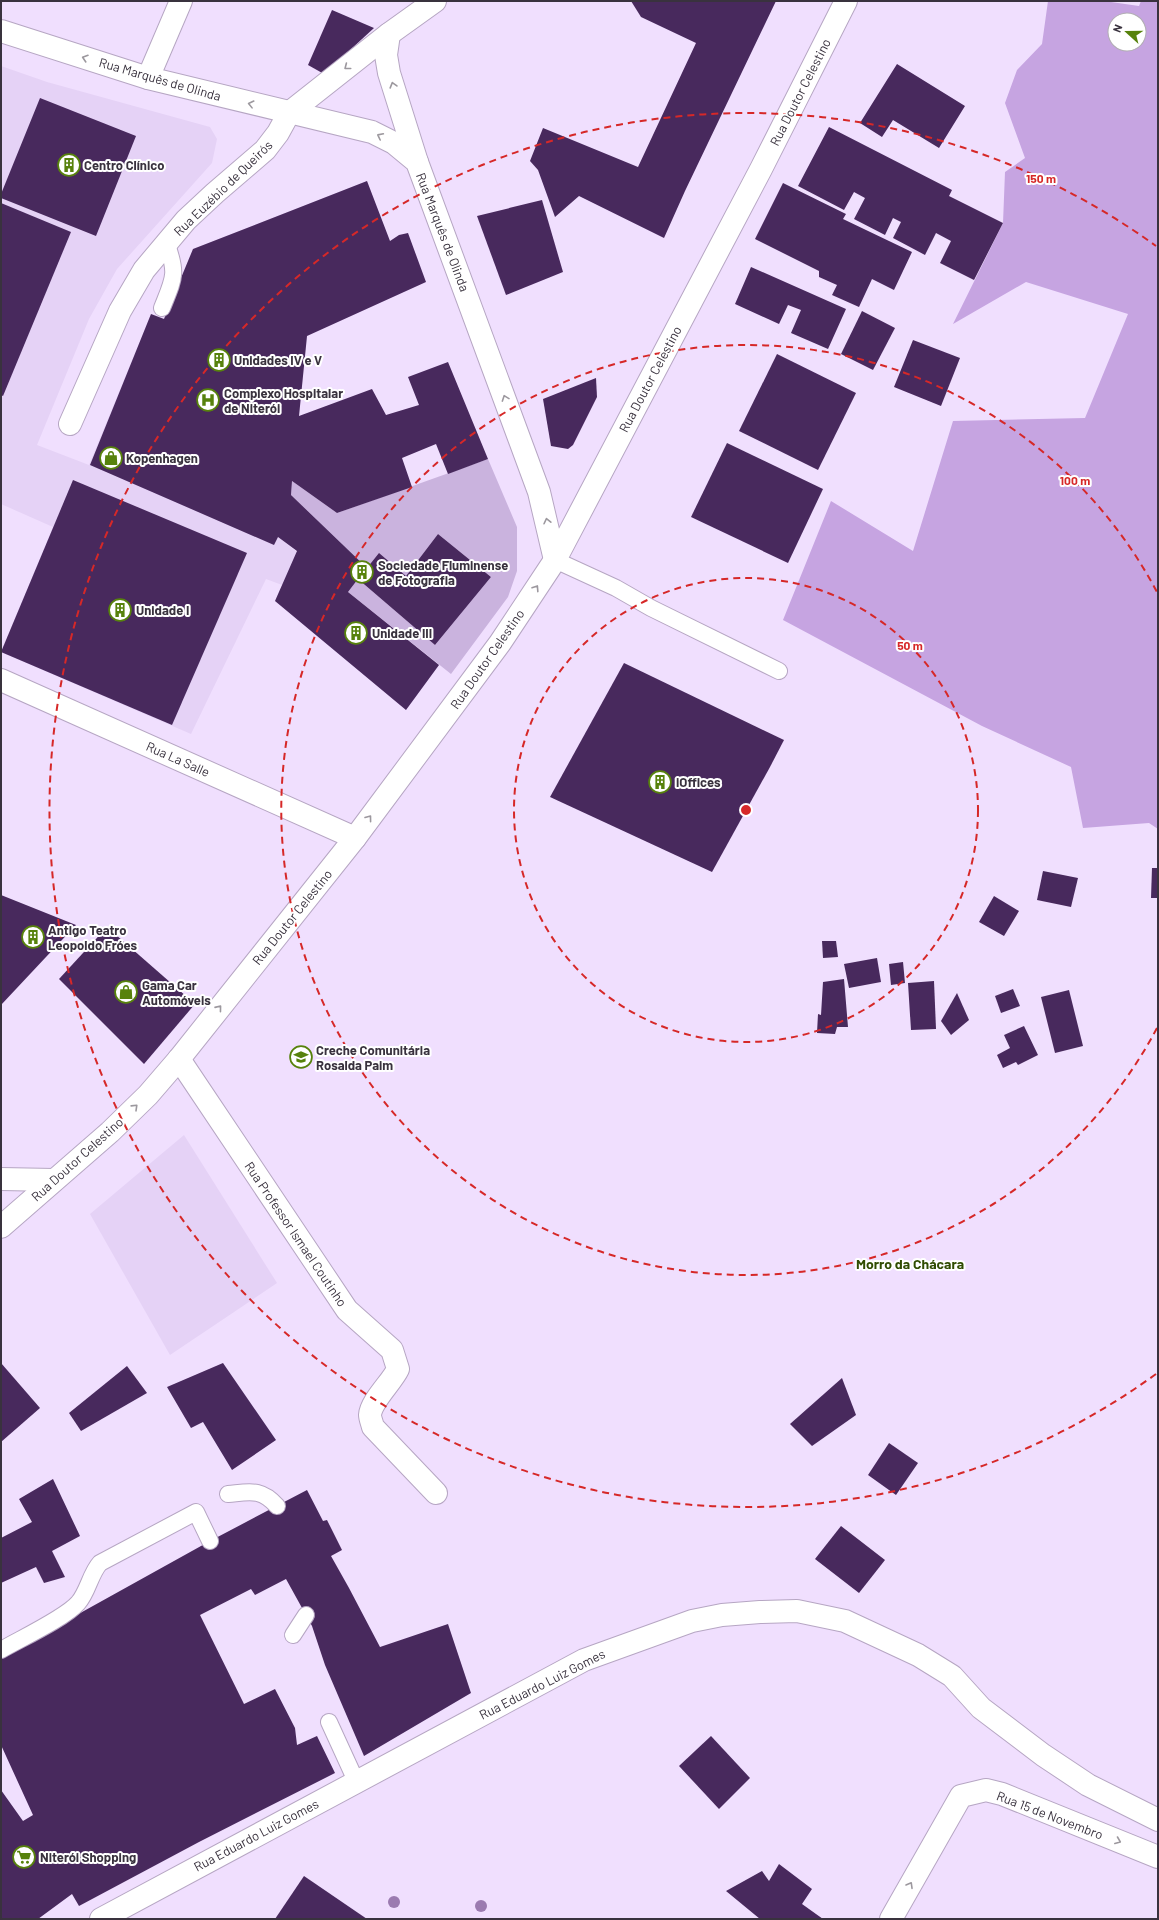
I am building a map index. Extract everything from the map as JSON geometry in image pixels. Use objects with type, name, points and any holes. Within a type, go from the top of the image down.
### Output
[{"type":"street","points":[[148,78],[181,1]]},
{"type":"street","name":"Rua Euzébio de Queirós","points":[[70,424],[120,312],[144,270],[166,242],[215,192],[266,150],[278,133],[289,113],[389,34],[435,1]]},
{"type":"street","name":"Rua Doutor Celestino","points":[[1,1227],[110,1132],[148,1095],[179,1059],[355,838],[500,643],[555,560],[762,169],[846,1]]},
{"type":"street","name":"Rua Marquês de Olinda","points":[[1,30],[148,78],[372,132],[394,143],[417,162],[539,492],[555,560]]},
{"type":"street","points":[[389,34],[386,55],[389,73],[417,162]]},
{"type":"street","name":"Rua La Salle","points":[[1,680],[355,838]]},
{"type":"street","name":"Rua Professor Ismael Coutinho","points":[[179,1059],[347,1310],[392,1350],[398,1369],[372,1409],[370,1415],[374,1427],[436,1493]]},
{"type":"street","points":[[1,1179],[54,1180]]},
{"type":"street","name":"Rua Eduardo Luiz Gomes","points":[[101,1919],[584,1660],[692,1621],[722,1615],[797,1611],[845,1621],[918,1655],[952,1676],[981,1708],[1043,1755],[1088,1785],[1158,1820]]},
{"type":"street","name":"Rua 15 de Novembro","points":[[891,1919],[961,1796],[986,1790],[1002,1794],[1158,1858]]},
{"type":"lane","points":[[162,308],[175,272],[174,262],[166,242]]},
{"type":"lane","points":[[555,560],[616,588],[651,608],[779,671]]},
{"type":"lane","points":[[228,1494],[258,1492],[268,1496],[276,1506]]},
{"type":"lane","points":[[1,1650],[68,1612],[79,1603],[94,1569],[100,1562],[196,1512],[210,1541]]},
{"type":"lane","points":[[293,1634],[306,1615]]},
{"type":"lane","points":[[329,1722],[356,1781]]},
{"type":"shaded area","points":[[1048,1],[1104,1],[1139,6],[1141,1],[1158,1],[1158,829],[1149,823],[1083,828],[1071,767],[982,726],[783,620],[831,501],[913,551],[953,421],[1085,418],[1128,314],[1026,282],[953,324],[1003,223],[1005,172],[1025,158],[1005,103],[1017,70],[1042,44]]},
{"type":"shaded area","name":"Complexo Hospitalar de Niterói","points":[[1,66],[47,82],[210,127],[217,139],[212,163],[117,269],[89,319],[37,445],[89,465],[151,314],[164,318],[193,249],[367,181],[404,279],[307,336],[291,495],[278,537],[439,665],[406,710],[275,601],[282,585],[266,579],[191,734],[1,652],[53,527],[1,504]]},
{"type":"shaded area","points":[[488,459],[517,527],[517,571],[508,597],[451,674],[348,592],[358,579],[435,645],[491,577],[438,534],[406,576],[367,568],[291,495],[292,481],[337,513]]},
{"type":"shaded area","points":[[184,1135],[277,1283],[170,1355],[90,1214]]},
{"type":"building","points":[[631,1],[776,1],[664,238],[579,196],[555,217],[538,170],[530,161],[543,128],[638,167],[696,43],[641,17]]},
{"type":"building","points":[[332,10],[374,28],[324,74],[308,65]]},
{"type":"building","points":[[897,64],[965,106],[939,148],[893,120],[882,137],[860,123]]},
{"type":"building","name":"Centro Clínico","points":[[40,98],[136,136],[96,236],[1,198],[1,194]]},
{"type":"building","points":[[829,127],[952,190],[949,196],[1003,223],[974,280],[940,263],[951,241],[936,233],[925,255],[893,238],[901,222],[893,218],[885,235],[854,219],[865,198],[854,192],[844,210],[798,186]]},
{"type":"building","name":"Unidades IV e V","points":[[367,181],[390,241],[399,235],[408,233],[426,282],[307,336],[299,416],[372,389],[386,415],[419,405],[408,377],[448,362],[488,459],[448,474],[436,444],[402,458],[412,487],[337,513],[292,481],[291,495],[367,568],[379,553],[406,576],[438,534],[491,577],[435,645],[358,579],[348,592],[439,665],[406,710],[275,601],[297,551],[278,537],[274,545],[90,465],[151,314],[164,319],[193,249]]},
{"type":"building","points":[[783,183],[846,214],[843,219],[912,252],[894,290],[872,279],[859,307],[832,295],[837,285],[819,277],[819,271],[755,239]]},
{"type":"building","points":[[542,200],[563,272],[506,295],[477,216]]},
{"type":"building","points":[[1,203],[71,232],[3,396],[1,395]]},
{"type":"building","points":[[751,267],[846,309],[828,349],[791,333],[801,310],[788,305],[779,324],[735,304]]},
{"type":"building","points":[[862,311],[895,328],[873,370],[841,354]]},
{"type":"building","points":[[913,340],[960,358],[941,406],[894,387]]},
{"type":"building","points":[[777,354],[856,393],[818,470],[739,431]]},
{"type":"building","points":[[596,378],[597,397],[573,445],[568,449],[551,446],[543,399]]},
{"type":"building","points":[[727,443],[823,489],[788,563],[691,517]]},
{"type":"building","name":"Unidade I","points":[[73,480],[247,553],[172,725],[1,652]]},
{"type":"building","name":"iOffices","points":[[624,663],[784,740],[712,872],[550,797]]},
{"type":"building","points":[[1152,868],[1158,868],[1158,898],[1151,898]]},
{"type":"building","points":[[1043,871],[1078,878],[1071,907],[1037,900]]},
{"type":"building","name":"Antigo Teatro Leopoldo Fróes","points":[[1,895],[76,925],[1,1005]]},
{"type":"building","points":[[994,896],[1019,911],[1004,936],[979,922]]},
{"type":"building","name":"Gama Car Automóveis","points":[[107,927],[195,1004],[144,1064],[59,979]]},
{"type":"building","points":[[822,941],[836,941],[838,957],[823,958]]},
{"type":"building","points":[[877,958],[881,982],[849,988],[844,964]]},
{"type":"building","points":[[903,962],[905,983],[891,985],[889,964]]},
{"type":"building","points":[[844,979],[848,1027],[837,1027],[835,1034],[817,1033],[818,1014],[821,1015],[823,982]]},
{"type":"building","points":[[934,981],[936,1029],[911,1030],[908,983]]},
{"type":"building","points":[[1013,989],[1020,1006],[1001,1013],[995,996]]},
{"type":"building","points":[[1069,990],[1083,1046],[1055,1053],[1041,997]]},
{"type":"building","points":[[957,993],[969,1020],[951,1035],[941,1021]]},
{"type":"building","points":[[1024,1026],[1038,1055],[1018,1065],[1016,1062],[1003,1068],[997,1055],[1010,1048],[1004,1035]]},
{"type":"building","points":[[1,1363],[40,1408],[1,1442]]},
{"type":"building","points":[[223,1363],[276,1440],[232,1470],[203,1422],[191,1428],[167,1387]]},
{"type":"building","points":[[127,1366],[147,1393],[81,1431],[69,1413]]},
{"type":"building","points":[[842,1378],[856,1415],[812,1446],[790,1424]]},
{"type":"building","points":[[889,1443],[918,1463],[896,1495],[868,1475]]},
{"type":"building","points":[[53,1479],[80,1536],[52,1551],[65,1577],[44,1583],[36,1567],[1,1583],[1,1538],[32,1522],[19,1499]]},
{"type":"building","points":[[307,1490],[323,1521],[327,1520],[342,1550],[331,1556],[380,1647],[448,1624],[471,1693],[364,1756],[325,1665],[312,1626],[286,1579],[255,1595],[251,1589],[200,1615],[244,1704],[275,1689],[295,1728],[297,1745],[317,1736],[335,1773],[199,1842],[79,1906],[72,1894],[38,1919],[1,1919],[1,1790],[23,1821],[33,1815],[1,1745],[1,1657],[210,1541]]},
{"type":"building","points":[[841,1526],[885,1560],[859,1593],[815,1559]]},
{"type":"building","points":[[711,1736],[750,1778],[719,1809],[679,1766]]},
{"type":"building","points":[[779,1864],[812,1889],[802,1904],[823,1919],[760,1919],[726,1891],[762,1871],[769,1881]]},
{"type":"building","points":[[304,1876],[367,1919],[275,1919]]},
{"type":"place","name":"Centro Clínico","points":[[69,165]]},
{"type":"place","name":"Unidades IV e V","points":[[219,360]]},
{"type":"place","name":"Complexo Hospitalar de Niterói","points":[[208,400]]},
{"type":"place","name":"Kopenhagen","points":[[111,458]]},
{"type":"place","name":"Sociedade Fluminense de Fotografia","points":[[362,572]]},
{"type":"place","name":"Unidade I","points":[[120,610]]},
{"type":"place","name":"Unidade III","points":[[356,633]]},
{"type":"place","name":"iOffices","points":[[660,782]]},
{"type":"place","name":"Antigo Teatro Leopoldo Fróes","points":[[33,937]]},
{"type":"place","name":"Gama Car Automóveis","points":[[126,992]]},
{"type":"place","name":"Creche Comunitária Rosalda Paim","points":[[301,1057]]},
{"type":"place","name":"Niterói Shopping","points":[[24,1857]]},
{"type":"district","name":"Morro da Chácara","points":[[910,1264]]}]
